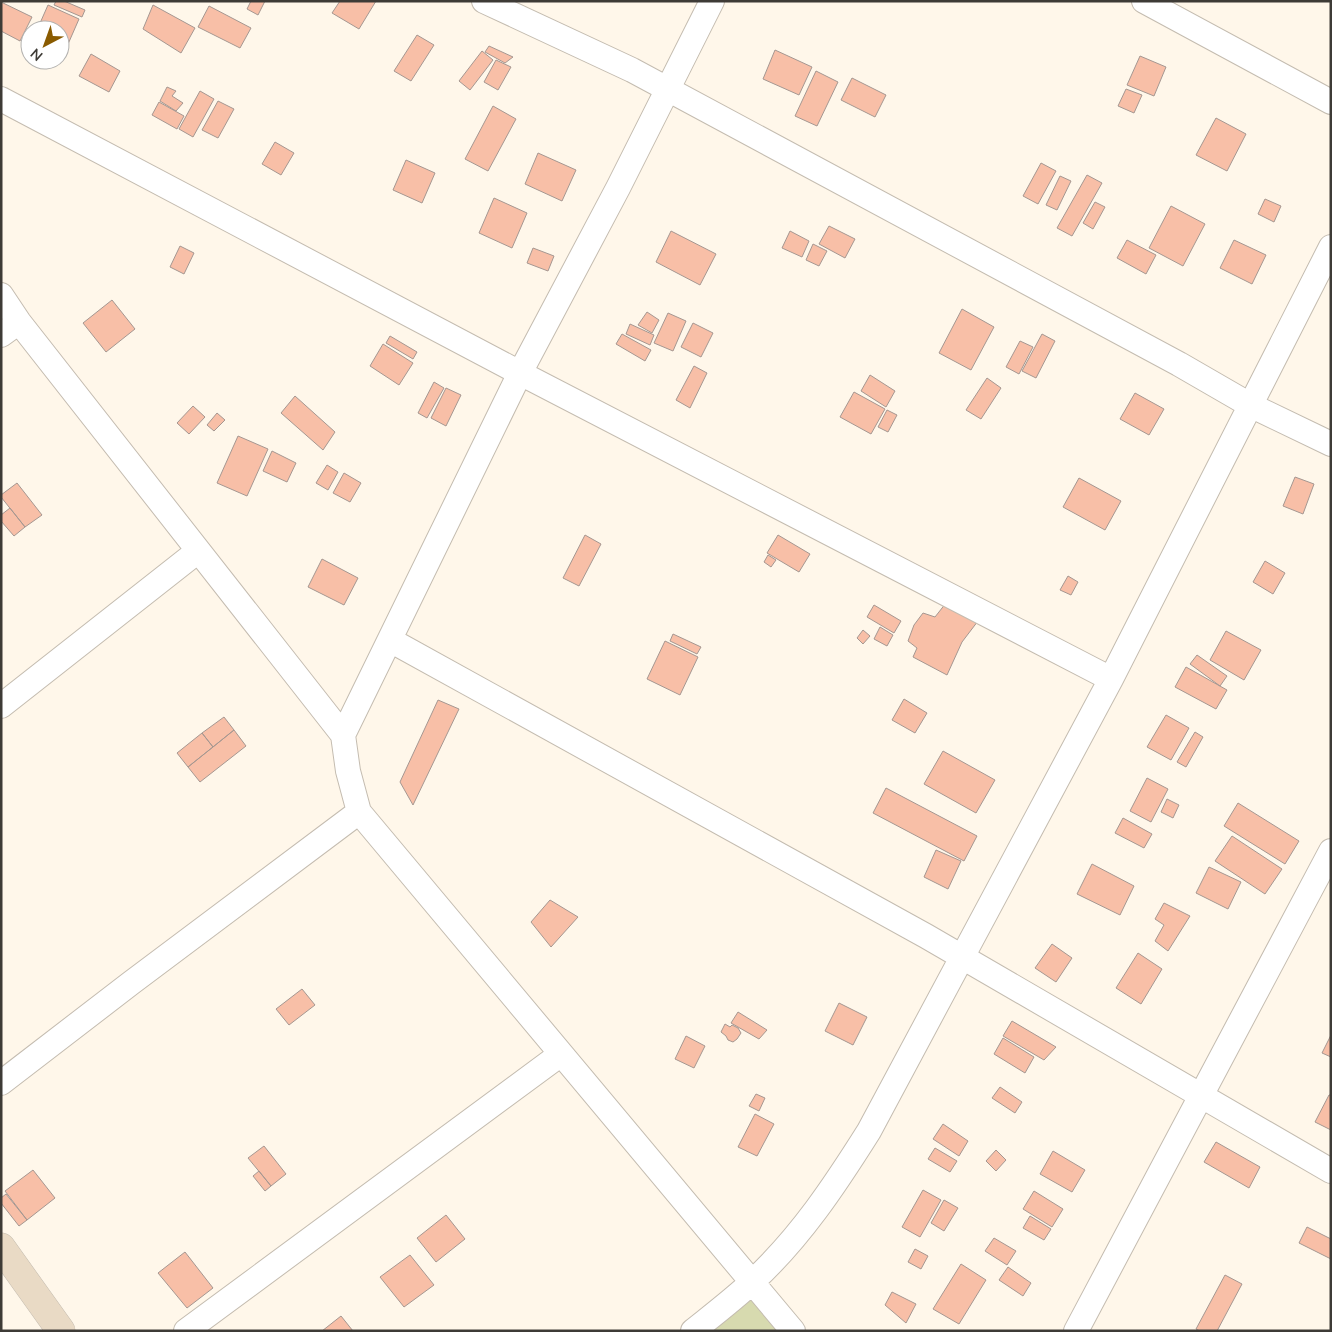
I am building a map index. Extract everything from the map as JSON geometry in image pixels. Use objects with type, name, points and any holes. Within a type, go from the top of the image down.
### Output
[{"type":"main road","points":[[1,1248],[61,1331]]},
{"type":"street","points":[[484,1],[632,70],[1179,364],[1250,405],[1331,444]]},
{"type":"street","points":[[343,735],[520,373],[618,188],[712,1]]},
{"type":"street","points":[[1144,1],[1331,102]]},
{"type":"street","points":[[1,99],[520,373],[1111,679]]},
{"type":"street","points":[[693,1331],[752,1282],[799,1233],[838,1179],[869,1130],[1111,679],[1331,247]]},
{"type":"street","points":[[1,295],[10,328],[198,551],[343,735],[348,771],[359,812],[793,1331]]},
{"type":"street","points":[[1,706],[198,551]]},
{"type":"street","points":[[390,640],[962,957],[1331,1172]]},
{"type":"street","points":[[1,1083],[359,812]]},
{"type":"street","points":[[1076,1331],[1331,850]]},
{"type":"street","points":[[186,1331],[561,1054]]},
{"type":"green space","points":[[749,1294],[779,1331],[706,1331]]},
{"type":"building","points":[[56,1],[64,1],[85,10],[82,17],[54,5]]},
{"type":"building","points":[[251,1],[265,1],[258,15],[247,9]]},
{"type":"building","points":[[340,1],[376,1],[359,29],[332,13]]},
{"type":"building","points":[[1,2],[32,17],[30,20],[20,20],[20,41],[1,31]]},
{"type":"building","points":[[48,5],[79,19],[70,40],[70,20],[41,20]]},
{"type":"building","points":[[153,5],[195,28],[181,53],[143,29]]},
{"type":"building","points":[[209,6],[251,28],[240,48],[198,27]]},
{"type":"building","points":[[417,35],[434,45],[411,81],[394,71]]},
{"type":"building","points":[[489,46],[513,57],[505,63],[485,52]]},
{"type":"building","points":[[775,50],[812,67],[799,95],[763,79]]},
{"type":"building","points":[[482,51],[493,60],[470,90],[459,81]]},
{"type":"building","points":[[91,54],[120,71],[109,92],[79,76]]},
{"type":"building","points":[[1140,56],[1166,67],[1154,96],[1127,85]]},
{"type":"building","points":[[496,60],[511,67],[498,90],[484,82]]},
{"type":"building","points":[[816,71],[838,82],[817,126],[795,116]]},
{"type":"building","points":[[852,78],[886,95],[875,117],[841,100]]},
{"type":"building","points":[[167,87],[176,91],[172,96],[183,103],[176,111],[160,101]]},
{"type":"building","points":[[1126,89],[1142,95],[1134,113],[1118,106]]},
{"type":"building","points":[[200,91],[214,99],[193,137],[179,129]]},
{"type":"building","points":[[218,101],[234,109],[218,138],[202,130]]},
{"type":"building","points":[[159,102],[184,116],[177,129],[152,115]]},
{"type":"building","points":[[493,106],[516,119],[488,171],[465,159]]},
{"type":"building","points":[[1216,118],[1246,134],[1227,171],[1196,155]]},
{"type":"building","points":[[275,142],[294,153],[281,175],[262,164]]},
{"type":"building","points":[[538,153],[576,170],[562,201],[525,184]]},
{"type":"building","points":[[406,160],[435,173],[422,203],[393,190]]},
{"type":"building","points":[[1041,163],[1056,171],[1038,204],[1023,196]]},
{"type":"building","points":[[1087,175],[1102,183],[1072,236],[1057,228]]},
{"type":"building","points":[[1060,176],[1071,181],[1057,210],[1046,205]]},
{"type":"building","points":[[494,198],[527,213],[512,248],[479,233]]},
{"type":"building","points":[[1265,199],[1281,206],[1274,222],[1258,214]]},
{"type":"building","points":[[1095,202],[1105,207],[1093,229],[1083,223]]},
{"type":"building","points":[[1171,206],[1205,224],[1183,266],[1149,248]]},
{"type":"building","points":[[829,226],[855,239],[845,258],[819,244]]},
{"type":"building","points":[[671,231],[716,254],[700,285],[656,262]]},
{"type":"building","points":[[790,231],[809,241],[802,257],[782,248]]},
{"type":"building","points":[[1127,240],[1156,255],[1146,274],[1117,258]]},
{"type":"building","points":[[1234,240],[1266,255],[1252,284],[1220,268]]},
{"type":"building","points":[[813,244],[827,251],[819,266],[806,260]]},
{"type":"building","points":[[180,246],[194,253],[184,274],[170,267]]},
{"type":"building","points":[[533,248],[554,256],[548,271],[527,263]]},
{"type":"building","points":[[112,300],[135,329],[106,352],[83,323]]},
{"type":"building","points":[[962,309],[994,327],[971,370],[939,353]]},
{"type":"building","points":[[647,312],[659,320],[652,333],[638,325]]},
{"type":"building","points":[[668,313],[686,321],[673,351],[654,343]]},
{"type":"building","points":[[693,323],[713,333],[701,357],[681,347]]},
{"type":"building","points":[[630,324],[654,335],[650,345],[626,334]]},
{"type":"building","points":[[622,334],[651,350],[645,361],[616,344]]},
{"type":"building","points":[[1042,334],[1055,341],[1036,378],[1022,371]]},
{"type":"building","points":[[390,336],[417,352],[413,359],[386,343]]},
{"type":"building","points":[[1020,341],[1033,347],[1019,374],[1006,367]]},
{"type":"building","points":[[383,344],[413,363],[399,385],[370,366]]},
{"type":"building","points":[[694,366],[707,373],[690,408],[676,400]]},
{"type":"building","points":[[870,375],[895,391],[886,407],[861,391]]},
{"type":"building","points":[[987,378],[1001,388],[981,419],[966,410]]},
{"type":"building","points":[[434,382],[444,388],[427,418],[418,413]]},
{"type":"building","points":[[446,388],[461,395],[446,426],[431,418]]},
{"type":"building","points":[[854,392],[885,409],[871,434],[840,417]]},
{"type":"building","points":[[1135,393],[1164,409],[1149,435],[1120,419]]},
{"type":"building","points":[[295,396],[335,432],[323,450],[281,413]]},
{"type":"building","points":[[193,406],[205,417],[189,434],[177,423]]},
{"type":"building","points":[[887,410],[897,415],[888,432],[878,427]]},
{"type":"building","points":[[217,413],[225,420],[214,431],[207,425]]},
{"type":"building","points":[[238,436],[268,449],[247,496],[217,483]]},
{"type":"building","points":[[272,451],[296,463],[287,482],[263,471]]},
{"type":"building","points":[[327,465],[338,472],[328,490],[316,483]]},
{"type":"building","points":[[344,473],[361,483],[350,502],[333,493]]},
{"type":"building","points":[[1295,477],[1314,484],[1303,514],[1283,506]]},
{"type":"building","points":[[1079,478],[1121,501],[1105,530],[1063,507]]},
{"type":"building","points":[[17,483],[42,515],[25,527],[1,497],[1,495]]},
{"type":"building","points":[[10,508],[25,527],[14,536],[1,521],[1,515]]},
{"type":"building","points":[[585,535],[601,544],[579,586],[563,578]]},
{"type":"building","points":[[778,535],[810,554],[799,572],[767,553]]},
{"type":"building","points":[[768,555],[776,560],[771,567],[764,562]]},
{"type":"building","points":[[322,559],[358,578],[344,605],[308,587]]},
{"type":"building","points":[[1265,561],[1285,573],[1273,594],[1253,582]]},
{"type":"building","points":[[1068,576],[1078,582],[1071,595],[1060,590]]},
{"type":"building","points":[[946,603],[978,621],[962,642],[947,675],[913,657],[917,648],[908,641],[914,625],[923,613],[935,617]]},
{"type":"building","points":[[874,605],[901,621],[894,633],[867,617]]},
{"type":"building","points":[[880,627],[893,635],[887,646],[874,639]]},
{"type":"building","points":[[863,630],[870,636],[863,644],[857,638]]},
{"type":"building","points":[[1226,631],[1261,650],[1244,680],[1210,660]]},
{"type":"building","points":[[673,634],[701,647],[697,654],[670,641]]},
{"type":"building","points":[[665,641],[698,657],[680,695],[647,679]]},
{"type":"building","points":[[1197,655],[1227,676],[1220,686],[1190,664]]},
{"type":"building","points":[[1186,667],[1227,690],[1216,709],[1175,687]]},
{"type":"building","points":[[904,699],[927,713],[915,733],[892,720]]},
{"type":"building","points":[[438,700],[459,709],[413,805],[400,782]]},
{"type":"building","points":[[1166,715],[1189,728],[1171,760],[1147,747]]},
{"type":"building","points":[[224,717],[234,730],[213,747],[202,733]]},
{"type":"building","points":[[234,730],[246,746],[200,782],[188,767]]},
{"type":"building","points":[[1195,732],[1203,737],[1186,767],[1177,762]]},
{"type":"building","points":[[202,733],[213,747],[188,767],[177,753]]},
{"type":"building","points":[[943,751],[995,780],[976,813],[924,784]]},
{"type":"building","points":[[1147,778],[1168,789],[1151,822],[1130,811]]},
{"type":"building","points":[[886,788],[977,836],[964,861],[873,813]]},
{"type":"building","points":[[1167,799],[1179,805],[1173,818],[1161,812]]},
{"type":"building","points":[[1238,803],[1299,841],[1285,864],[1224,826]]},
{"type":"building","points":[[1123,818],[1152,834],[1144,848],[1115,833]]},
{"type":"building","points":[[1232,836],[1282,869],[1265,894],[1215,861]]},
{"type":"building","points":[[936,850],[961,861],[948,889],[924,877]]},
{"type":"building","points":[[1092,864],[1134,886],[1120,915],[1077,894]]},
{"type":"building","points":[[1209,867],[1241,882],[1228,909],[1196,893]]},
{"type":"building","points":[[550,900],[578,917],[551,947],[531,922]]},
{"type":"building","points":[[1164,903],[1190,916],[1168,951],[1155,941],[1164,925],[1155,919]]},
{"type":"building","points":[[1052,944],[1072,958],[1056,982],[1035,968]]},
{"type":"building","points":[[1138,953],[1162,969],[1141,1004],[1116,988]]},
{"type":"building","points":[[302,989],[315,1005],[289,1025],[276,1009]]},
{"type":"building","points":[[839,1003],[867,1017],[853,1045],[825,1031]]},
{"type":"building","points":[[738,1012],[767,1030],[759,1039],[731,1023]]},
{"type":"building","points":[[1012,1021],[1056,1047],[1044,1060],[1003,1036]]},
{"type":"building","points":[[725,1024],[738,1028],[741,1033],[733,1042],[728,1040],[721,1032]]},
{"type":"building","points":[[1331,1035],[1331,1057],[1322,1053]]},
{"type":"building","points":[[686,1036],[705,1046],[694,1068],[675,1059]]},
{"type":"building","points":[[1003,1038],[1034,1057],[1025,1073],[994,1054]]},
{"type":"building","points":[[1000,1087],[1022,1102],[1015,1113],[992,1098]]},
{"type":"building","points":[[756,1094],[765,1098],[759,1111],[749,1106]]},
{"type":"building","points":[[1329,1095],[1331,1095],[1331,1130],[1315,1122]]},
{"type":"building","points":[[755,1114],[774,1124],[757,1156],[738,1147]]},
{"type":"building","points":[[943,1124],[968,1141],[959,1156],[933,1139]]},
{"type":"building","points":[[1216,1142],[1260,1167],[1249,1188],[1204,1162]]},
{"type":"building","points":[[264,1146],[286,1174],[271,1186],[248,1158]]},
{"type":"building","points":[[935,1148],[957,1161],[950,1172],[928,1159]]},
{"type":"building","points":[[996,1150],[1006,1160],[996,1171],[986,1161]]},
{"type":"building","points":[[1053,1151],[1085,1170],[1072,1192],[1040,1174]]},
{"type":"building","points":[[33,1170],[55,1198],[27,1220],[5,1191]]},
{"type":"building","points":[[259,1171],[271,1186],[265,1191],[253,1176]]},
{"type":"building","points":[[923,1190],[941,1200],[920,1237],[902,1227]]},
{"type":"building","points":[[1034,1191],[1063,1209],[1052,1227],[1023,1209]]},
{"type":"building","points":[[6,1194],[27,1220],[19,1226],[1,1203],[1,1198]]},
{"type":"building","points":[[944,1200],[958,1208],[944,1231],[931,1223]]},
{"type":"building","points":[[446,1215],[465,1239],[436,1262],[417,1238]]},
{"type":"building","points":[[1030,1216],[1051,1229],[1044,1240],[1023,1228]]},
{"type":"building","points":[[1307,1227],[1331,1239],[1331,1259],[1299,1243]]},
{"type":"building","points":[[994,1238],[1016,1251],[1007,1265],[985,1251]]},
{"type":"building","points":[[915,1249],[928,1256],[921,1269],[908,1262]]},
{"type":"building","points":[[185,1252],[213,1288],[187,1308],[158,1273]]},
{"type":"building","points":[[410,1255],[434,1285],[404,1307],[380,1277]]},
{"type":"building","points":[[961,1264],[986,1280],[959,1324],[933,1309]]},
{"type":"building","points":[[1008,1267],[1031,1283],[1023,1296],[999,1280]]},
{"type":"building","points":[[1225,1275],[1242,1284],[1217,1331],[1200,1331],[1196,1329]]},
{"type":"building","points":[[892,1292],[916,1304],[906,1323],[885,1305]]},
{"type":"building","points":[[341,1316],[353,1331],[322,1331]]}]
